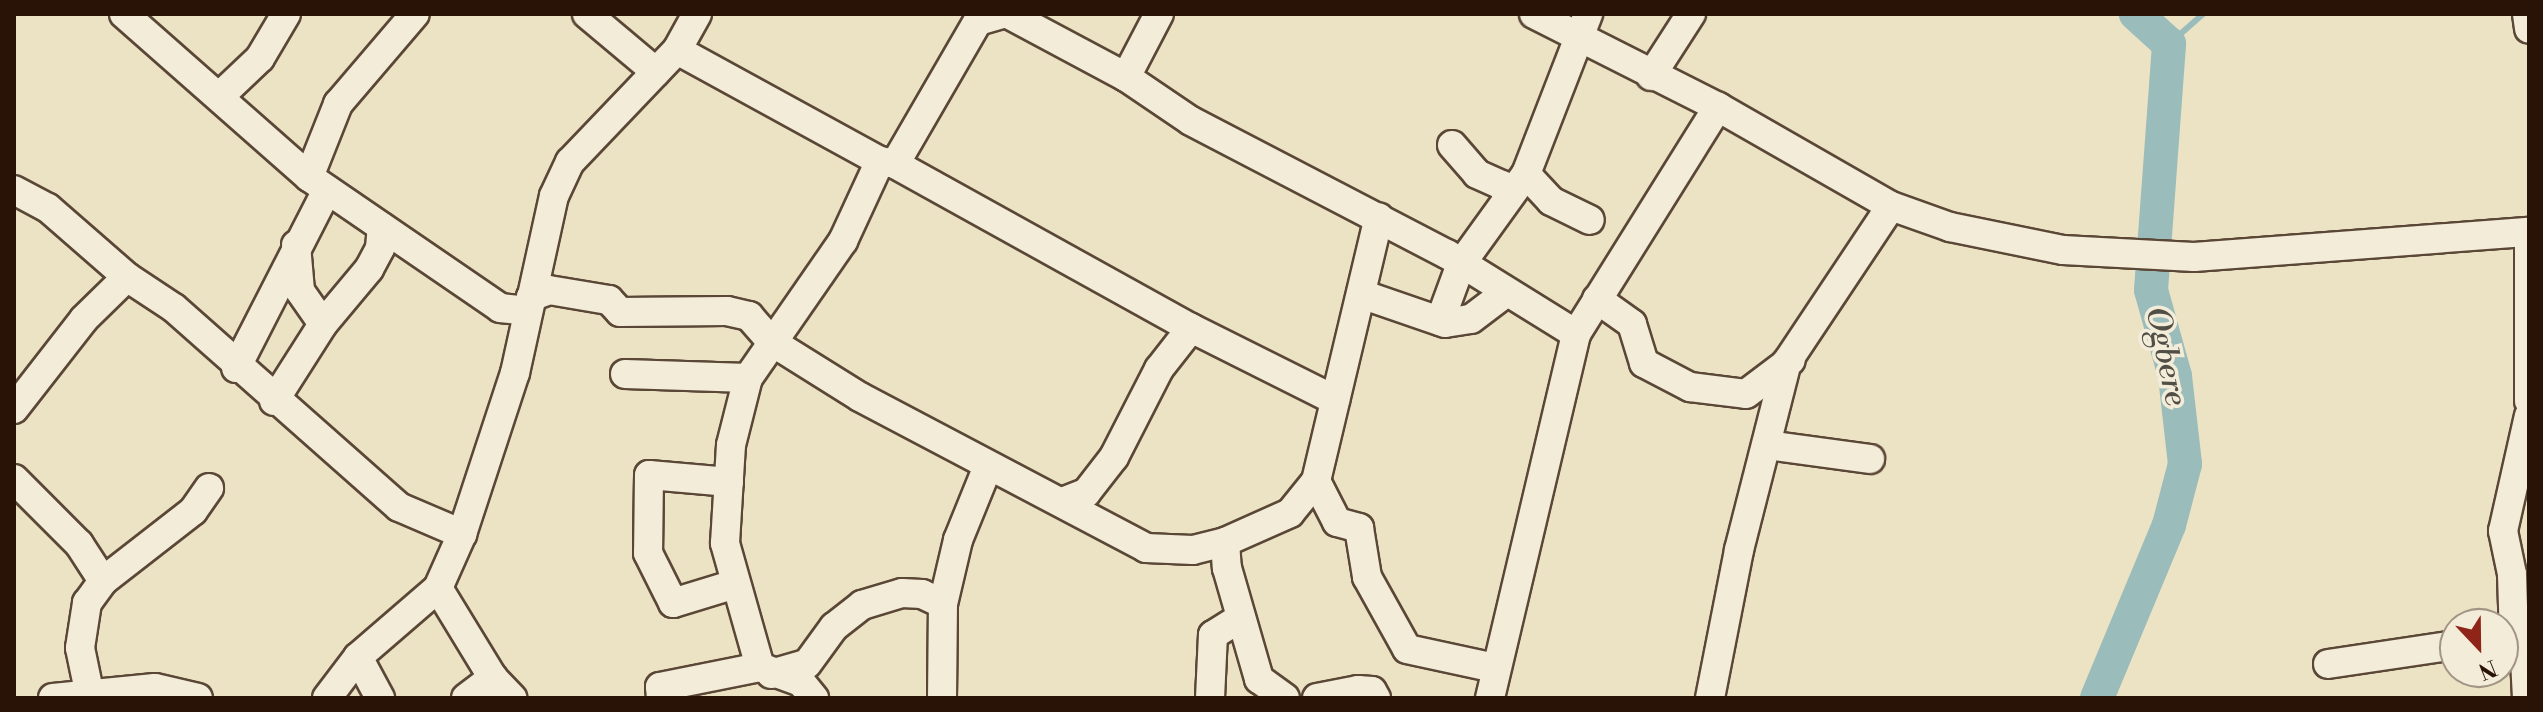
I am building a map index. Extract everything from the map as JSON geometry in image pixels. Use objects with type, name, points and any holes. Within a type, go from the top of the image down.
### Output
[{"type":"street","points":[[124,14],[220,96],[237,119],[318,183],[500,308],[528,311]]},
{"type":"street","points":[[220,96],[260,58],[286,14]]},
{"type":"street","points":[[236,368],[276,298],[282,268],[296,244],[318,183],[338,104],[415,14]]},
{"type":"street","points":[[587,14],[656,72]]},
{"type":"street","points":[[528,311],[554,196],[570,162],[677,50],[697,14]]},
{"type":"street","points":[[946,80],[958,42],[959,14]]},
{"type":"street","points":[[766,670],[735,584],[724,530],[731,445],[748,378],[843,241],[888,163],[946,80],[978,21],[1005,14],[1126,77],[1191,121],[1379,217],[1576,334]]},
{"type":"street","points":[[1126,77],[1159,14]]},
{"type":"street","points":[[1534,14],[1584,25],[1651,76],[1718,107],[1891,206],[1950,227],[2102,254],[2194,257],[2529,232],[2529,401]]},
{"type":"street","points":[[1651,76],[1691,14]]},
{"type":"street","points":[[2527,14],[2529,29]]},
{"type":"street","points":[[1440,321],[1461,264],[1507,195],[1526,174],[1584,25]]},
{"type":"street","points":[[677,50],[1191,328],[1335,400]]},
{"type":"street","points":[[1490,698],[1576,334],[1718,107]]},
{"type":"street","points":[[1452,145],[1477,174],[1502,185],[1507,195]]},
{"type":"street","points":[[1526,174],[1551,201],[1590,220]]},
{"type":"street","points":[[14,190],[48,208],[127,277],[174,308],[236,368],[399,507],[462,534]]},
{"type":"street","points":[[1710,698],[1739,550],[1791,360],[1891,206]]},
{"type":"street","points":[[327,698],[358,657],[438,588],[462,534],[515,373],[531,297],[549,290],[609,300],[620,312],[727,311],[749,316],[772,342],[988,466],[1146,548],[1193,550],[1225,542],[1290,513],[1316,481],[1379,217]]},
{"type":"street","points":[[274,401],[323,324],[369,269],[380,248],[382,227]]},
{"type":"street","points":[[296,244],[300,291],[323,324]]},
{"type":"street","points":[[14,409],[84,319],[127,277]]},
{"type":"street","points":[[1361,294],[1440,321],[1471,319],[1504,294]]},
{"type":"street","points":[[1597,299],[1632,324],[1644,363],[1690,387],[1746,394],[1791,360]]},
{"type":"street","points":[[1062,502],[1086,493],[1114,457],[1159,369],[1191,328]]},
{"type":"street","points":[[625,374],[748,378]]},
{"type":"street","points":[[2514,608],[2512,574],[2503,531],[2528,436],[2529,416]]},
{"type":"street","points":[[1767,445],[1870,459]]},
{"type":"street","points":[[942,698],[943,604],[958,540],[988,466]]},
{"type":"street","points":[[729,482],[649,475],[648,553],[673,603],[735,584]]},
{"type":"street","points":[[14,479],[79,544],[103,581]]},
{"type":"street","points":[[1316,481],[1337,522],[1359,528],[1367,577],[1407,649],[1495,668]]},
{"type":"street","points":[[89,691],[80,648],[87,603],[103,581],[193,511],[209,488]]},
{"type":"street","points":[[1225,542],[1240,618],[1259,679],[1285,698]]},
{"type":"street","points":[[438,588],[503,688],[466,698]]},
{"type":"street","points":[[661,698],[660,687],[807,664],[834,627],[862,605],[902,593],[922,594],[943,604]]},
{"type":"street","points":[[1210,698],[1213,635],[1240,618]]},
{"type":"street","points":[[2328,664],[2439,647]]},
{"type":"street","points":[[2519,649],[2525,665],[2527,698]]},
{"type":"street","points":[[358,657],[380,698]]},
{"type":"street","points":[[766,670],[801,682],[814,698]]},
{"type":"street","points":[[53,698],[89,691],[155,688],[198,698]]},
{"type":"street","points":[[1317,698],[1358,690],[1372,691],[1376,698]]},
{"type":"waterway","name":"Ogbere","points":[[2097,698],[2169,525],[2185,464],[2175,376],[2151,290],[2169,44],[2136,14]]},
{"type":"waterway","points":[[2169,44],[2203,14]]}]
